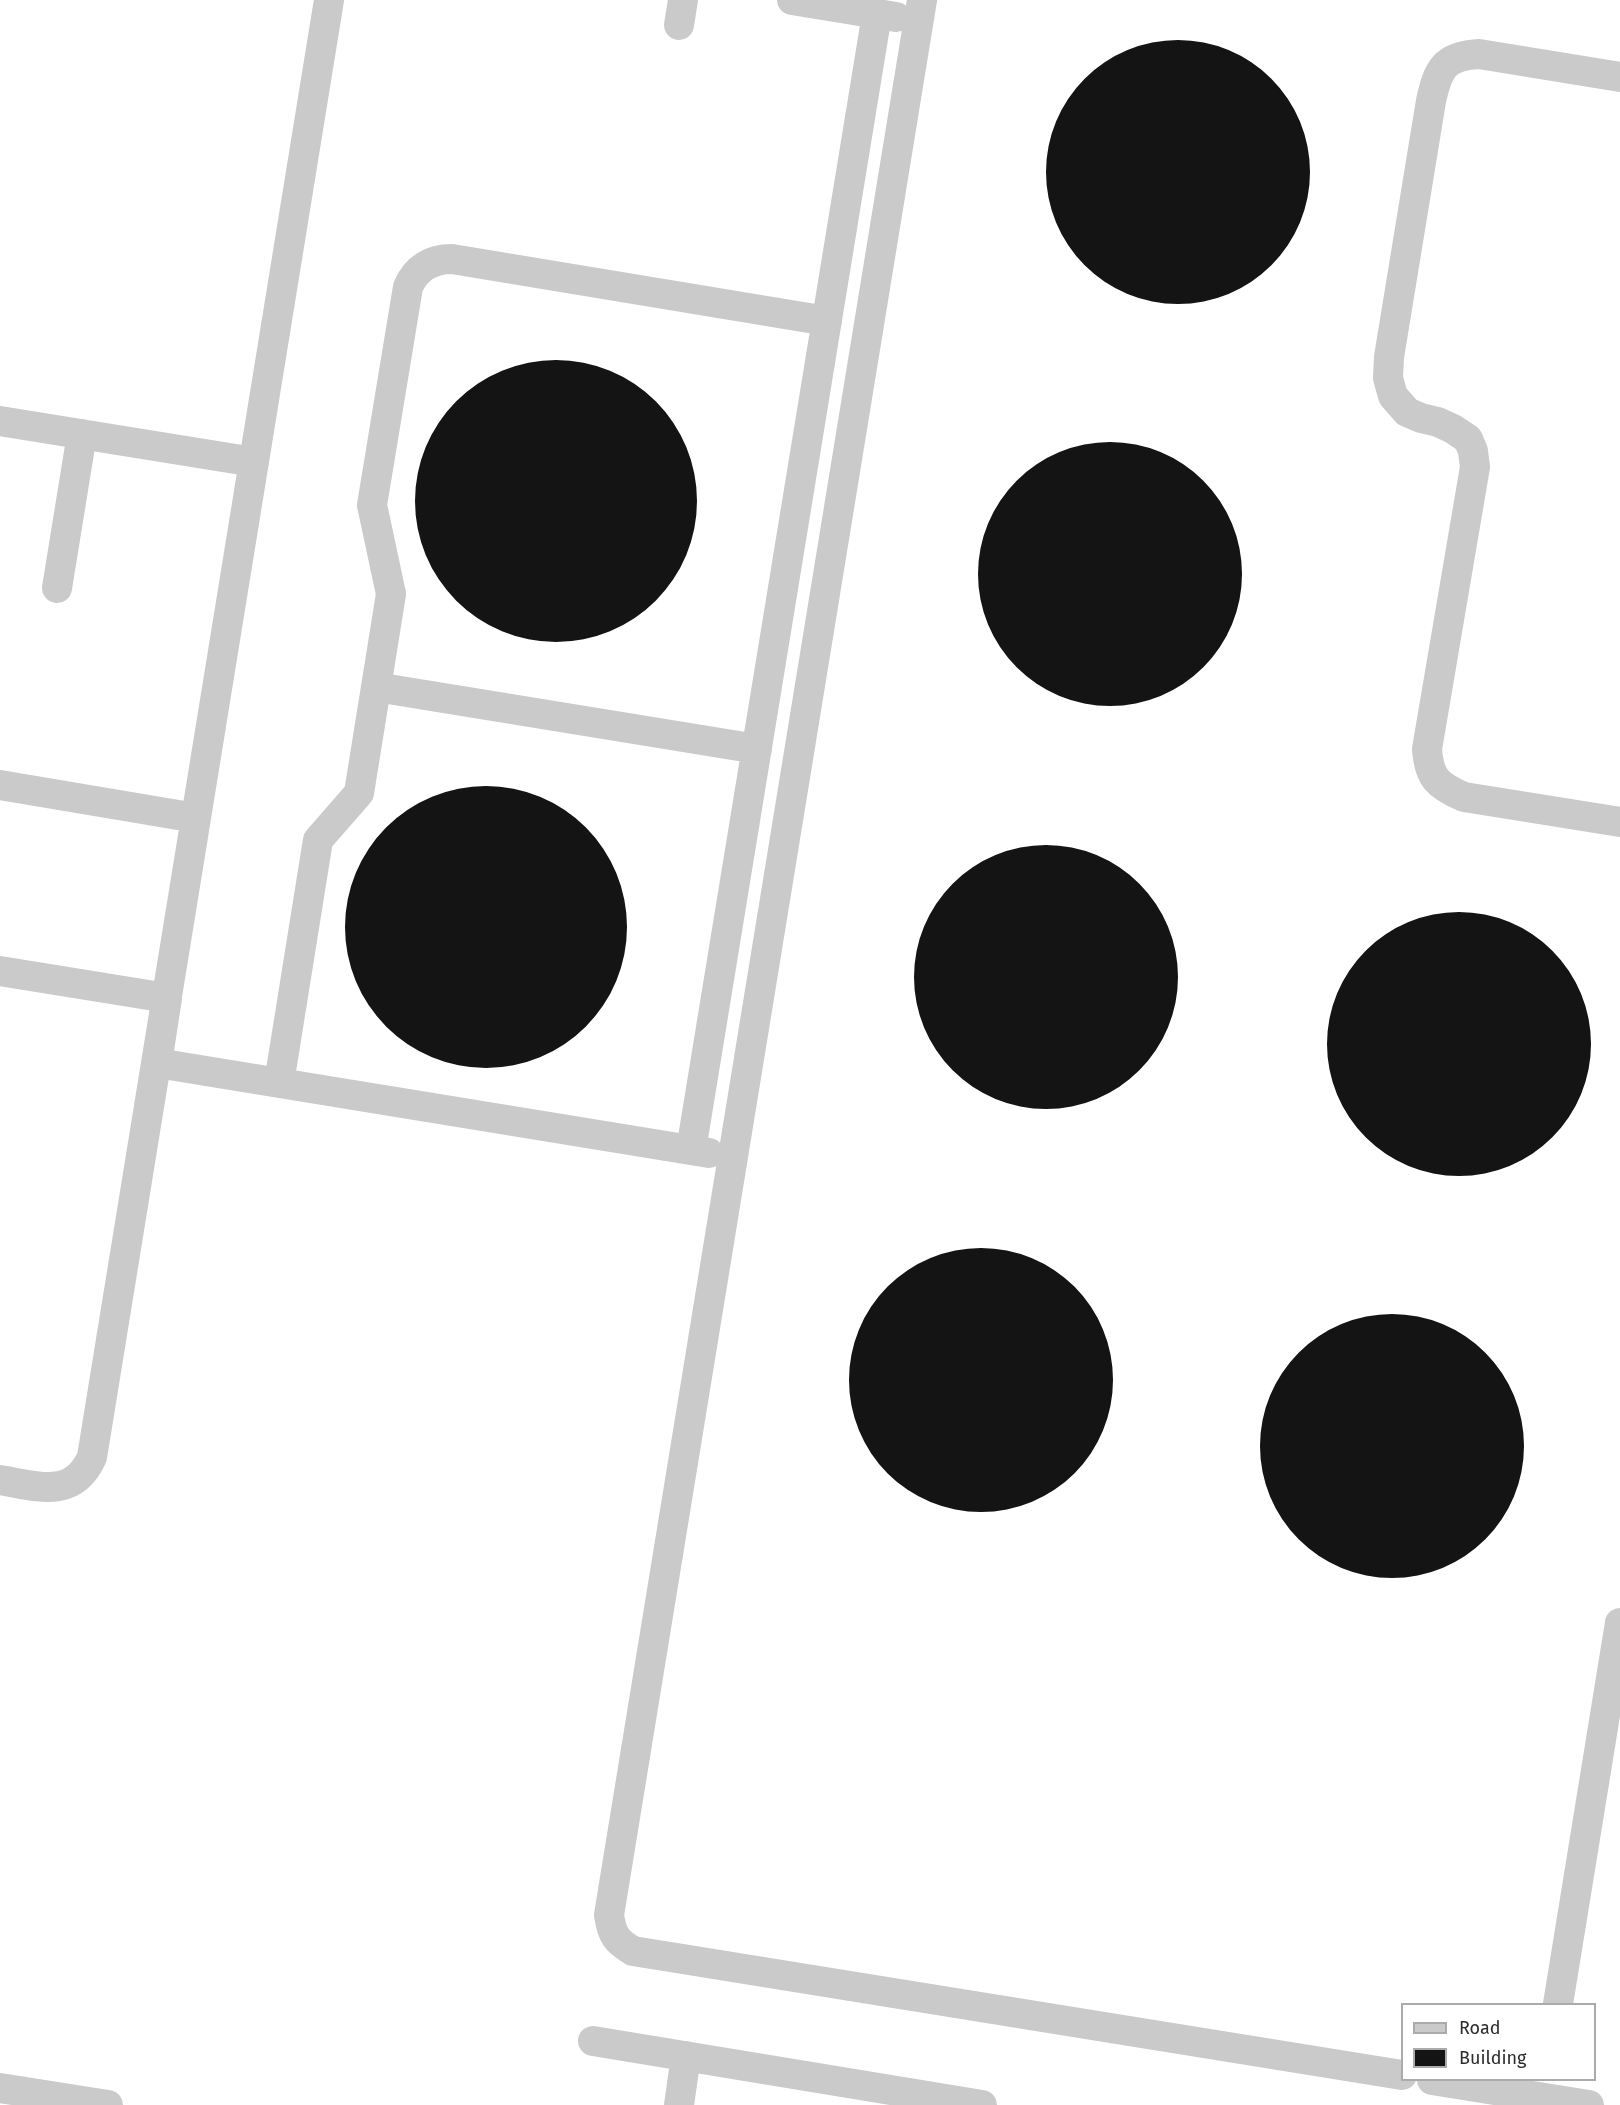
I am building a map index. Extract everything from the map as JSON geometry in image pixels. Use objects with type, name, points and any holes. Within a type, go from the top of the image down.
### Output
[{"type":"lane","points":[[0,1480],[45,1487],[65,1486],[82,1475],[93,1457],[329,0]]},
{"type":"lane","points":[[792,0],[877,14],[920,10],[609,1915],[612,1931],[621,1944],[633,1951],[1401,2075]]},
{"type":"lane","points":[[691,1150],[877,14]]},
{"type":"lane","points":[[1620,77],[1479,54],[1462,55],[1446,63],[1436,81],[1431,101],[1391,346],[1388,378],[1393,396],[1407,412],[1453,429],[1468,440],[1473,451],[1475,467],[1427,749],[1429,767],[1436,781],[1464,797],[1620,822]]},
{"type":"lane","points":[[279,1083],[318,840],[359,793],[391,594],[372,505],[408,287],[417,271],[433,261],[452,260],[827,321]]},
{"type":"lane","points":[[0,421],[254,462]]},
{"type":"lane","points":[[57,588],[82,434]]},
{"type":"lane","points":[[376,687],[757,749]]},
{"type":"lane","points":[[0,785],[196,818]]},
{"type":"lane","points":[[0,971],[167,998],[157,1063],[733,1157]]},
{"type":"lane","points":[[1558,2003],[1620,1623]]},
{"type":"lane","points":[[592,2041],[982,2105]]},
{"type":"lane","points":[[679,2105],[686,2056]]},
{"type":"lane","points":[[1457,2081],[1544,2088],[1589,2105]]},
{"type":"lane","points":[[0,2088],[108,2105]]},
{"type":"building","points":[[1165,40],[1191,40],[1216,45],[1240,55],[1272,78],[1288,98],[1300,121],[1308,146],[1310,172],[1308,198],[1300,223],[1288,246],[1272,266],[1252,282],[1216,299],[1191,304],[1165,304],[1140,299],[1116,289],[1084,266],[1068,246],[1051,210],[1046,185],[1046,159],[1051,134],[1061,110],[1084,78],[1104,62],[1140,45]]},
{"type":"building","points":[[556,360],[583,363],[610,371],[645,392],[665,412],[680,435],[691,460],[697,501],[694,528],[686,555],[665,590],[645,610],[622,625],[597,636],[556,642],[529,639],[502,631],[467,610],[447,590],[432,567],[421,542],[415,501],[418,474],[426,447],[447,412],[467,392],[490,377],[515,366]]},
{"type":"building","points":[[1097,442],[1123,442],[1148,447],[1172,457],[1204,480],[1220,501],[1232,523],[1240,548],[1242,574],[1240,600],[1232,625],[1220,647],[1204,668],[1172,691],[1148,701],[1123,706],[1097,706],[1072,701],[1048,691],[1016,668],[993,636],[983,612],[978,587],[978,561],[983,536],[993,512],[1016,480],[1048,457],[1072,447]]},
{"type":"building","points":[[486,786],[513,789],[540,797],[575,818],[595,838],[610,861],[621,886],[627,927],[624,954],[616,981],[595,1016],[575,1036],[552,1051],[527,1062],[486,1068],[459,1065],[432,1057],[397,1036],[377,1016],[362,993],[351,968],[345,927],[348,900],[356,873],[377,838],[397,818],[420,803],[445,792]]},
{"type":"building","points":[[1033,845],[1059,845],[1084,850],[1108,860],[1140,883],[1156,903],[1168,926],[1176,951],[1178,977],[1176,1003],[1168,1028],[1156,1051],[1140,1071],[1120,1087],[1084,1104],[1059,1109],[1033,1109],[1008,1104],[984,1094],[952,1071],[936,1051],[919,1015],[914,990],[914,964],[919,939],[929,915],[952,883],[972,867],[1008,850]]},
{"type":"building","points":[[1446,912],[1472,912],[1497,917],[1521,927],[1553,950],[1569,971],[1581,993],[1589,1018],[1591,1044],[1589,1070],[1581,1095],[1569,1117],[1553,1138],[1521,1161],[1497,1171],[1472,1176],[1446,1176],[1421,1171],[1397,1161],[1365,1138],[1342,1106],[1332,1082],[1327,1057],[1327,1031],[1332,1006],[1342,982],[1365,950],[1397,927],[1421,917]]},
{"type":"building","points":[[968,1248],[994,1248],[1019,1253],[1043,1263],[1075,1286],[1091,1306],[1103,1329],[1111,1354],[1113,1380],[1111,1406],[1103,1431],[1091,1454],[1075,1474],[1055,1490],[1019,1507],[994,1512],[968,1512],[943,1507],[919,1497],[887,1474],[871,1454],[854,1418],[849,1393],[849,1367],[854,1342],[864,1318],[887,1286],[907,1270],[943,1253]]},
{"type":"building","points":[[1379,1314],[1405,1314],[1430,1319],[1454,1329],[1486,1352],[1502,1372],[1514,1395],[1522,1420],[1524,1446],[1522,1472],[1514,1497],[1502,1520],[1486,1540],[1466,1556],[1430,1573],[1405,1578],[1379,1578],[1354,1573],[1330,1563],[1298,1540],[1282,1520],[1265,1484],[1260,1459],[1260,1433],[1265,1408],[1275,1384],[1298,1352],[1318,1336],[1354,1319]]}]
